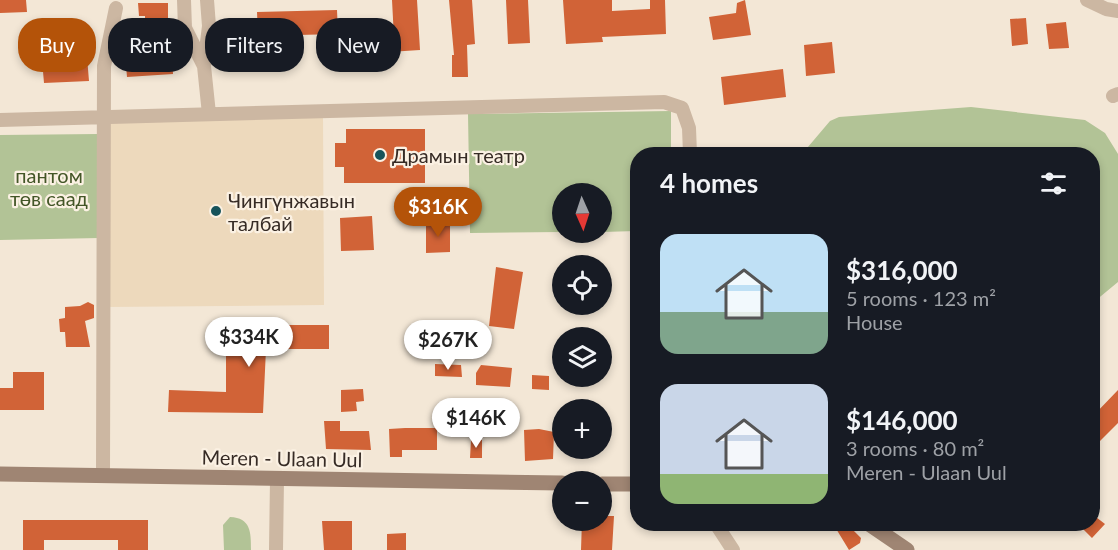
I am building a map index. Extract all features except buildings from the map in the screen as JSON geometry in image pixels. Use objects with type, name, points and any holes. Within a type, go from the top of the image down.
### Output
[{"type":"street","points":[[184,0],[185,28],[204,66]]},
{"type":"street","points":[[207,0],[209,26],[204,66],[209,114]]},
{"type":"street","points":[[1087,0],[1118,11]]},
{"type":"street","points":[[103,475],[104,66],[116,8]]},
{"type":"street","points":[[0,120],[664,102],[682,108],[689,128],[690,147]]},
{"type":"street","name":"Meren - Ulaan Uul","points":[[0,474],[552,483]]},
{"type":"street","points":[[276,550],[277,480]]},
{"type":"street","points":[[612,484],[630,484]]},
{"type":"street","points":[[721,531],[733,550]]},
{"type":"street","points":[[879,531],[907,550]]},
{"type":"green space","points":[[971,107],[1085,120],[1105,133],[1118,154],[1118,282],[1100,297],[1100,147],[808,147],[830,121],[839,117]]},
{"type":"green space","points":[[671,111],[671,147],[630,147],[630,231],[612,232],[612,183],[552,183],[552,232],[470,233],[468,114]]},
{"type":"green space","name":"пантом төв саад","points":[[98,134],[99,238],[0,240],[0,135]]},
{"type":"green space","points":[[230,517],[246,523],[250,532],[251,550],[224,550],[223,525]]},
{"type":"shaded area","name":"Чингүнжавын талбай","points":[[323,116],[324,305],[108,307],[107,117]]},
{"type":"place","name":"Драмын театр","points":[[380,155]]},
{"type":"place","name":"Чингүнжавын талбай","points":[[216,211]]}]
